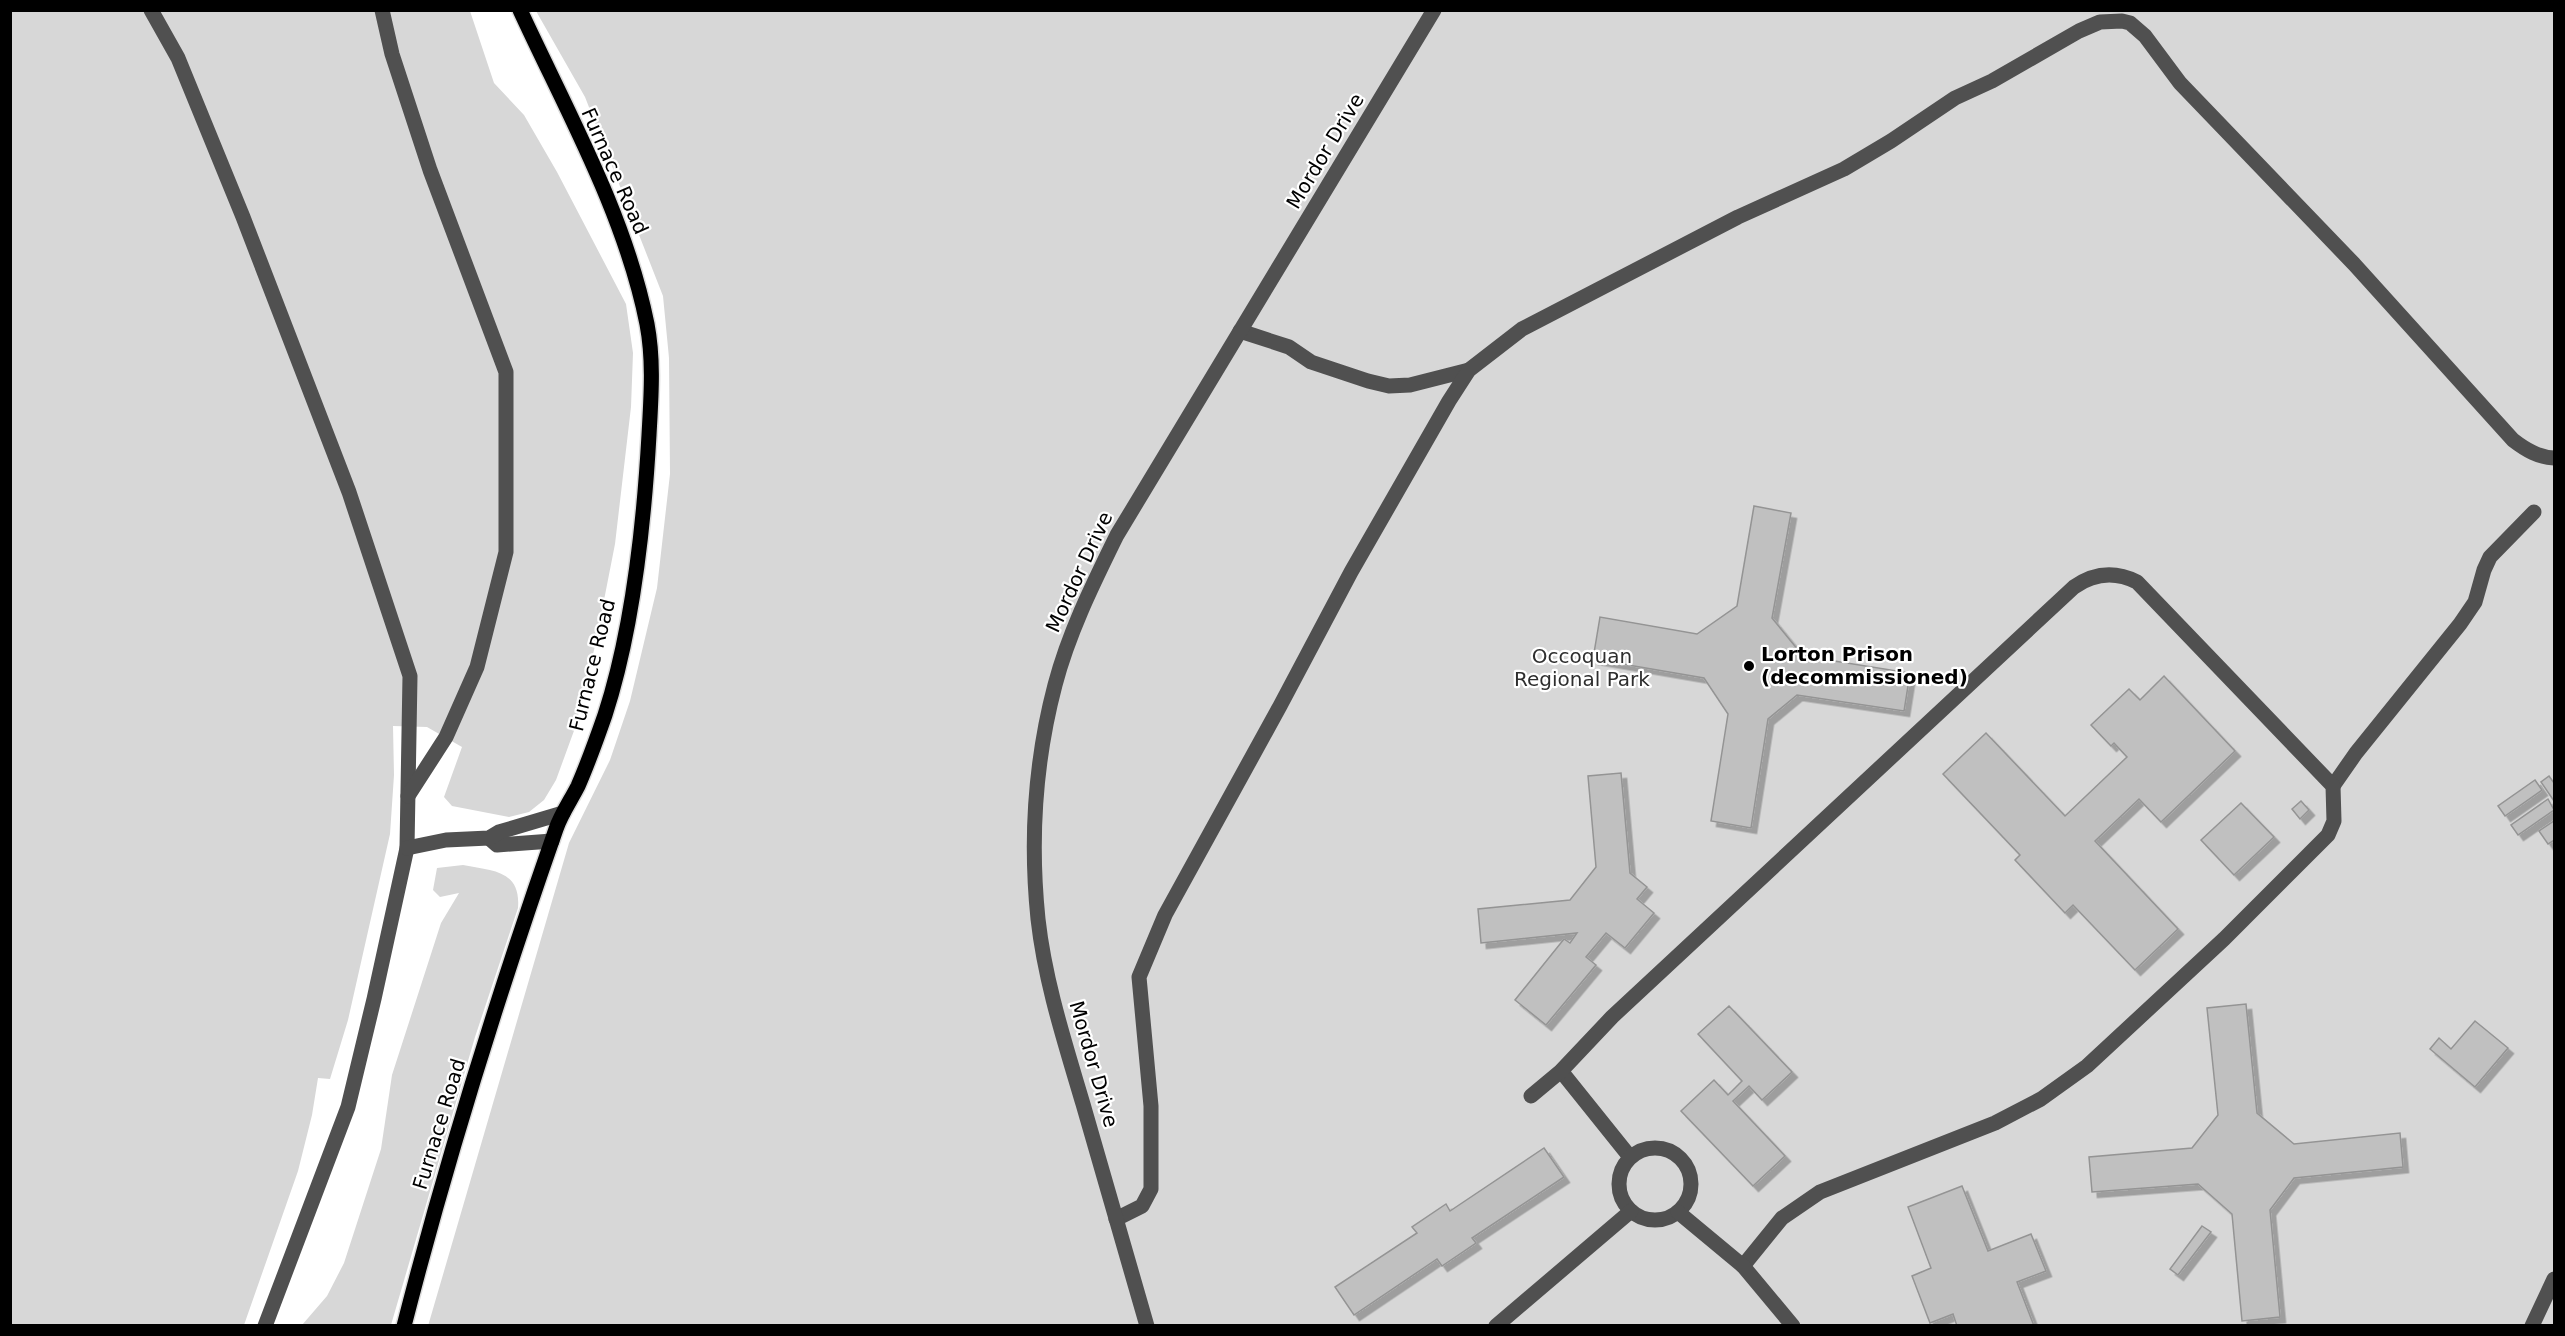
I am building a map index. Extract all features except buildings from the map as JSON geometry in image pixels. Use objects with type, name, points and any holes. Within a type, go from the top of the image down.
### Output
[{"type":"main road","name":"Furnace Road","points":[[404,1326],[421,1259],[490,1027],[552,841],[577,787],[606,714],[622,647],[636,564],[647,473],[652,384],[650,348],[647,326],[628,253],[606,195],[520,10]]},
{"type":"street","points":[[152,10],[178,58],[247,228],[348,492],[410,676],[406,848],[348,1107],[265,1326]]},
{"type":"street","points":[[382,10],[392,54],[430,170],[506,372],[506,552],[477,666],[446,737],[408,796]]},
{"type":"street","name":"Mordor Drive","points":[[1148,1326],[1064,1039],[1045,965],[1038,919],[1035,815],[1039,768],[1055,684],[1085,599],[1117,535],[1434,10]]},
{"type":"street","points":[[1116,1219],[1142,1206],[1151,1189],[1151,1106],[1138,987],[1144,961],[1165,915],[1351,572],[1469,370],[1522,329],[1738,217],[1844,169],[1955,98],[1992,81],[2079,31],[2100,22],[2122,21],[2130,23],[2145,36],[2180,83],[2354,264],[2513,440],[2526,450],[2545,458],[2554,458]]},
{"type":"street","points":[[1240,331],[1289,347],[1311,362],[1389,386],[1410,386],[1469,370]]},
{"type":"street","points":[[1743,1266],[1782,1218],[1820,1192],[1995,1123],[2041,1099],[2087,1066],[2215,947],[2318,848],[2328,835],[2334,821],[2333,786],[2356,753],[2475,602],[2490,557],[2534,512]]},
{"type":"street","points":[[1531,1096],[1561,1071],[1612,1017],[2085,579],[2102,574],[2115,574],[2137,582],[2333,786]]},
{"type":"street","points":[[406,848],[446,840],[489,838],[499,832],[563,813]]},
{"type":"street","points":[[489,838],[497,845],[552,841]]},
{"type":"street","points":[[1561,1071],[1630,1157]]},
{"type":"street","points":[[1651,1148],[1662,1148],[1682,1160],[1691,1181],[1686,1203],[1678,1212],[1669,1217],[1649,1220],[1631,1210],[1623,1201],[1619,1190],[1623,1167],[1630,1157],[1651,1148]]},
{"type":"street","points":[[1496,1326],[1631,1210]]},
{"type":"street","points":[[1678,1212],[1743,1266],[1793,1326]]},
{"type":"street","points":[[2532,1326],[2554,1279]]},
{"type":"green space","points":[[10,11],[470,11],[494,83],[524,115],[557,172],[626,304],[633,353],[631,407],[615,544],[595,646],[575,728],[556,780],[544,800],[529,812],[509,817],[452,806],[444,797],[462,747],[427,727],[393,726],[394,775],[390,834],[348,1020],[330,1079],[318,1078],[312,1115],[298,1171],[244,1325],[11,1325]]},
{"type":"green space","name":"Occoquan Regional Park","points":[[536,11],[2554,11],[2554,1325],[428,1326],[569,843],[610,760],[630,701],[657,588],[670,474],[669,358],[663,296],[585,97]]},
{"type":"green space","points":[[463,865],[494,871],[510,879],[518,895],[518,908],[475,1037],[391,1325],[302,1325],[327,1296],[344,1263],[381,1149],[392,1075],[441,923],[459,893],[440,897],[433,890],[437,868]]},
{"type":"place","name":"Lorton Prison (decommissioned)","points":[[1749,666]]}]
